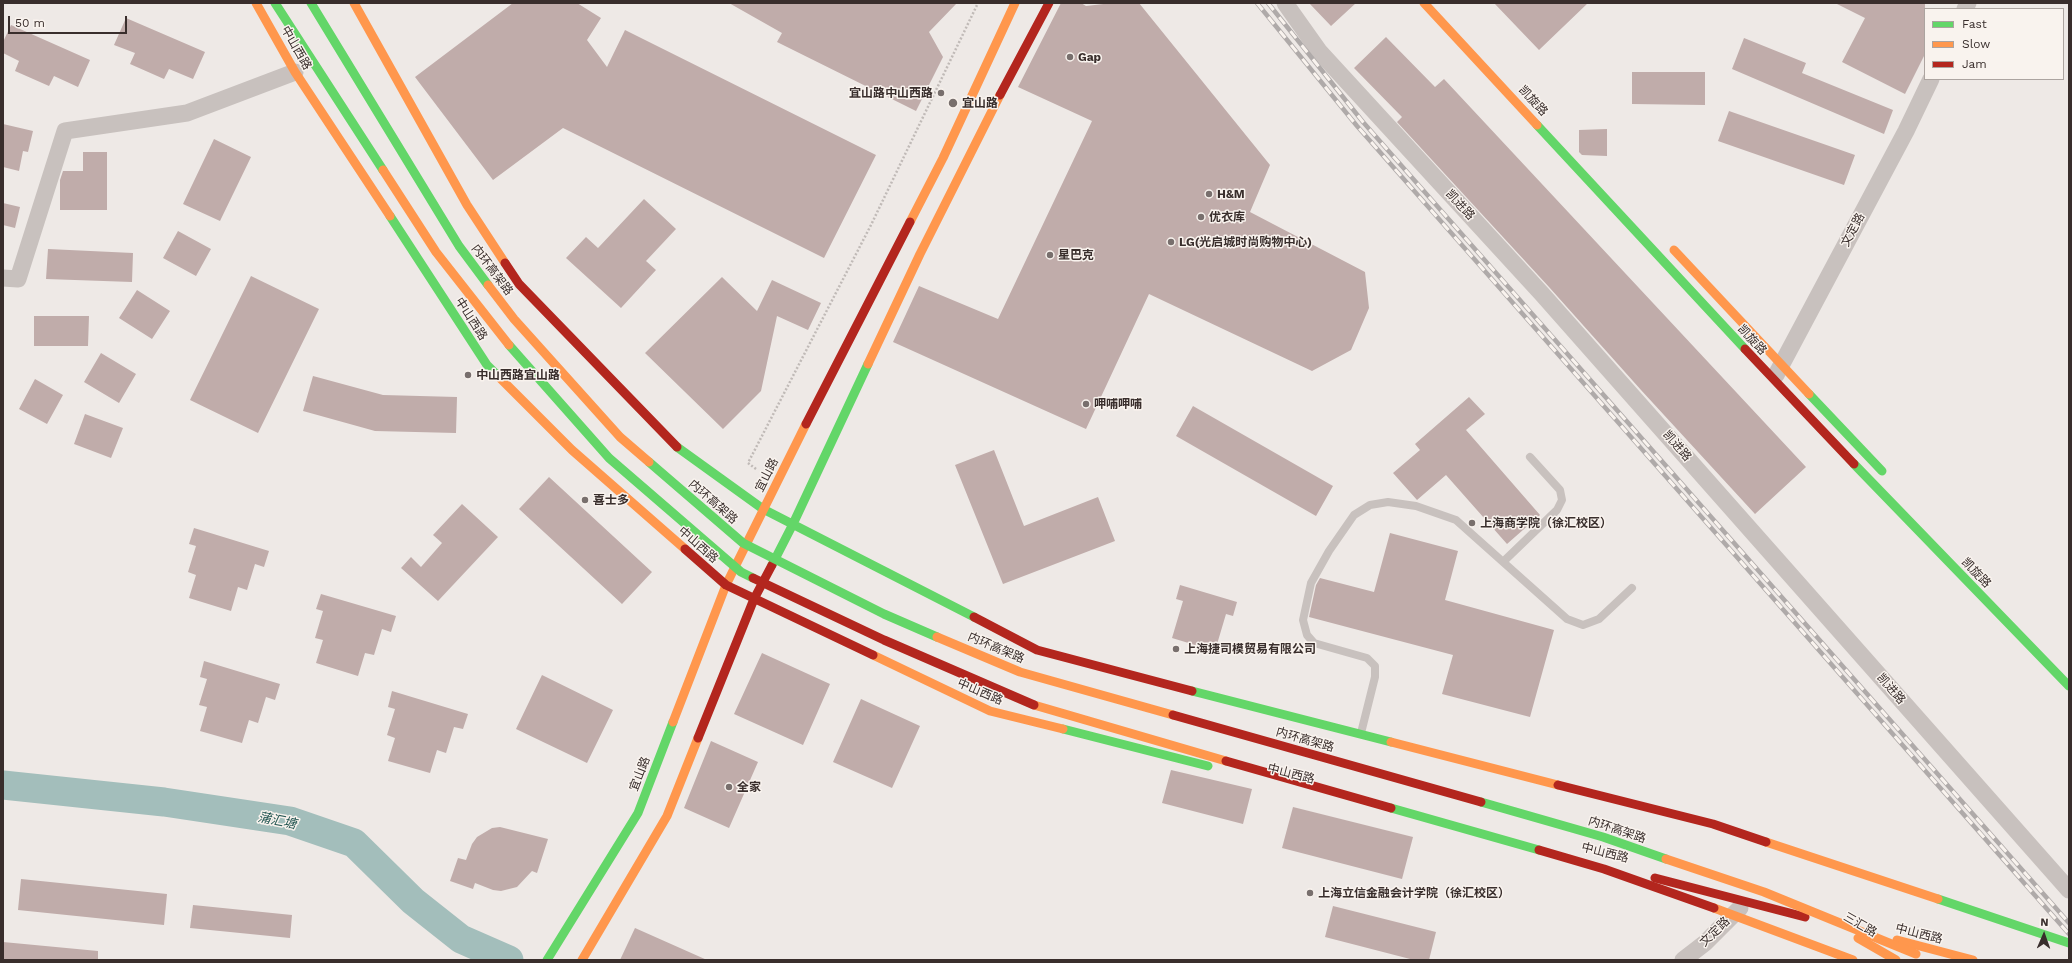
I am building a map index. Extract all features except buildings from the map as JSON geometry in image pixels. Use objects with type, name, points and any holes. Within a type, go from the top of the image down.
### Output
[{"type":"main road","name":"中山西路","points":[[256,3],[295,72],[487,365],[572,450],[726,585],[990,711],[1746,901],[1973,960]]},
{"type":"main road","points":[[275,3],[436,252],[500,335],[609,458],[741,572],[884,640],[1032,705],[1604,869],[1754,922],[1853,960]]},
{"type":"main road","name":"内环高架路","points":[[310,3],[459,246],[514,319],[620,438],[743,543],[884,614],[1020,672],[1603,837],[1764,892],[1916,954]]},
{"type":"main road","points":[[354,3],[467,205],[518,284],[679,449],[763,509],[1037,650],[1202,694],[1713,824],[2069,942]]},
{"type":"main road","name":"宜山路","points":[[547,960],[638,813],[726,585],[763,509],[943,158],[1015,3]]},
{"type":"main road","points":[[582,960],[667,816],[754,599],[793,524],[920,254],[1024,47],[1049,3]]},
{"type":"main road","name":"凯旋路","points":[[1424,3],[1773,380],[2069,686]]},
{"type":"main road","name":"凯旋路","points":[[1668,244],[1890,480]]},
{"type":"main road","name":"三汇路","points":[[1833,924],[1896,960]]},
{"type":"street","name":"凯进路","points":[[1285,3],[1319,51],[1542,294],[2069,890]]},
{"type":"street","points":[[3,278],[18,279],[65,131],[187,113],[295,72]]},
{"type":"street","name":"文定路","points":[[1773,380],[1906,131],[1931,80]]},
{"type":"street","name":"文定路","points":[[1683,960],[1705,943],[1746,901]]},
{"type":"lane","points":[[1504,561],[1557,510],[1562,500],[1560,490],[1530,457]]},
{"type":"lane","points":[[1361,734],[1374,677],[1375,666],[1367,658],[1314,643],[1307,635],[1303,620],[1311,583],[1329,551],[1354,515],[1370,505],[1388,502],[1416,506],[1456,520],[1568,619],[1583,624],[1600,619],[1632,588]]},
{"type":"path","points":[[756,469],[748,463],[871,225],[978,3]]},
{"type":"waterway","name":"蒲汇塘","points":[[3,785],[164,802],[290,821],[354,843],[413,901],[461,939],[509,960]]},
{"type":"railway","points":[[1257,3],[1357,126],[2069,934]]},
{"type":"railway","points":[[1268,3],[1363,122],[2069,923]]},
{"type":"traffic: fast","points":[[275,3],[383,170]]},
{"type":"traffic: fast","points":[[311,3],[459,246],[488,285]]},
{"type":"traffic: fast","points":[[1537,125],[1745,349]]},
{"type":"traffic: fast","points":[[390,216],[487,365],[498,376]]},
{"type":"traffic: fast","points":[[509,345],[609,458],[741,572],[753,578]]},
{"type":"traffic: fast","points":[[772,565],[793,524],[868,364]]},
{"type":"traffic: fast","points":[[1809,394],[1882,471]]},
{"type":"traffic: fast","points":[[677,447],[763,509],[974,617]]},
{"type":"traffic: fast","points":[[649,462],[743,543],[884,614],[937,637]]},
{"type":"traffic: fast","points":[[1854,464],[2069,686]]},
{"type":"traffic: fast","points":[[1192,691],[1391,742]]},
{"type":"traffic: fast","points":[[547,960],[638,813],[673,722]]},
{"type":"traffic: fast","points":[[1063,729],[1208,766]]},
{"type":"traffic: fast","points":[[1481,802],[1603,837],[1666,859]]},
{"type":"traffic: fast","points":[[1391,808],[1539,850]]},
{"type":"traffic: fast","points":[[1938,899],[2069,943]]},
{"type":"traffic: slow","points":[[256,3],[295,72],[390,216]]},
{"type":"traffic: slow","points":[[354,3],[467,205],[505,263]]},
{"type":"traffic: slow","points":[[910,222],[943,158],[1015,3]]},
{"type":"traffic: slow","points":[[1424,3],[1537,125]]},
{"type":"traffic: slow","points":[[868,364],[920,254],[1000,95]]},
{"type":"traffic: slow","points":[[383,170],[436,252],[509,345]]},
{"type":"traffic: slow","points":[[1674,250],[1809,394]]},
{"type":"traffic: slow","points":[[488,285],[514,319],[620,437],[649,462]]},
{"type":"traffic: slow","points":[[498,376],[572,450],[685,549]]},
{"type":"traffic: slow","points":[[673,722],[726,585],[806,424]]},
{"type":"traffic: slow","points":[[937,637],[1020,672],[1173,715]]},
{"type":"traffic: slow","points":[[873,655],[990,711],[1063,729]]},
{"type":"traffic: slow","points":[[1034,705],[1226,761]]},
{"type":"traffic: slow","points":[[582,960],[667,816],[698,738]]},
{"type":"traffic: slow","points":[[1391,742],[1558,785]]},
{"type":"traffic: slow","points":[[1766,842],[1938,899]]},
{"type":"traffic: slow","points":[[1666,859],[1764,892],[1916,954]]},
{"type":"traffic: slow","points":[[1714,908],[1853,960]]},
{"type":"traffic: slow","points":[[1858,938],[1896,960]]},
{"type":"traffic: slow","points":[[1897,940],[1973,960]]},
{"type":"traffic: jam","points":[[1000,95],[1049,3]]},
{"type":"traffic: jam","points":[[806,424],[910,222]]},
{"type":"traffic: jam","points":[[505,263],[519,284],[677,447]]},
{"type":"traffic: jam","points":[[1745,349],[1854,464]]},
{"type":"traffic: jam","points":[[685,549],[726,585],[873,655]]},
{"type":"traffic: jam","points":[[698,738],[754,599],[772,565]]},
{"type":"traffic: jam","points":[[753,578],[884,640],[1034,705]]},
{"type":"traffic: jam","points":[[974,617],[1037,650],[1192,691]]},
{"type":"traffic: jam","points":[[1173,715],[1481,802]]},
{"type":"traffic: jam","points":[[1226,761],[1391,808]]},
{"type":"traffic: jam","points":[[1558,785],[1713,824],[1766,842]]},
{"type":"traffic: jam","points":[[1539,850],[1604,869],[1714,908]]},
{"type":"traffic: jam","points":[[1655,878],[1805,917]]},
{"type":"place","name":"Gap","points":[[1070,57]]},
{"type":"place","name":"宜山路中山西路","points":[[941,93]]},
{"type":"place","name":"宜山路","points":[[953,103]]},
{"type":"place","name":"H&M","points":[[1209,194]]},
{"type":"place","name":"优衣库","points":[[1201,217]]},
{"type":"place","name":"LG(光启城时尚购物中心)","points":[[1171,242]]},
{"type":"place","name":"星巴克","points":[[1050,255]]},
{"type":"place","name":"中山西路宜山路","points":[[468,375]]},
{"type":"place","name":"呷哺呷哺","points":[[1086,404]]},
{"type":"place","name":"喜士多","points":[[585,500]]},
{"type":"place","name":"上海商学院（徐汇校区）","points":[[1472,523]]},
{"type":"place","name":"上海捷司模贸易有限公司","points":[[1176,649]]},
{"type":"place","name":"全家","points":[[729,787]]},
{"type":"place","name":"上海立信金融会计学院（徐汇校区）","points":[[1310,893]]}]
